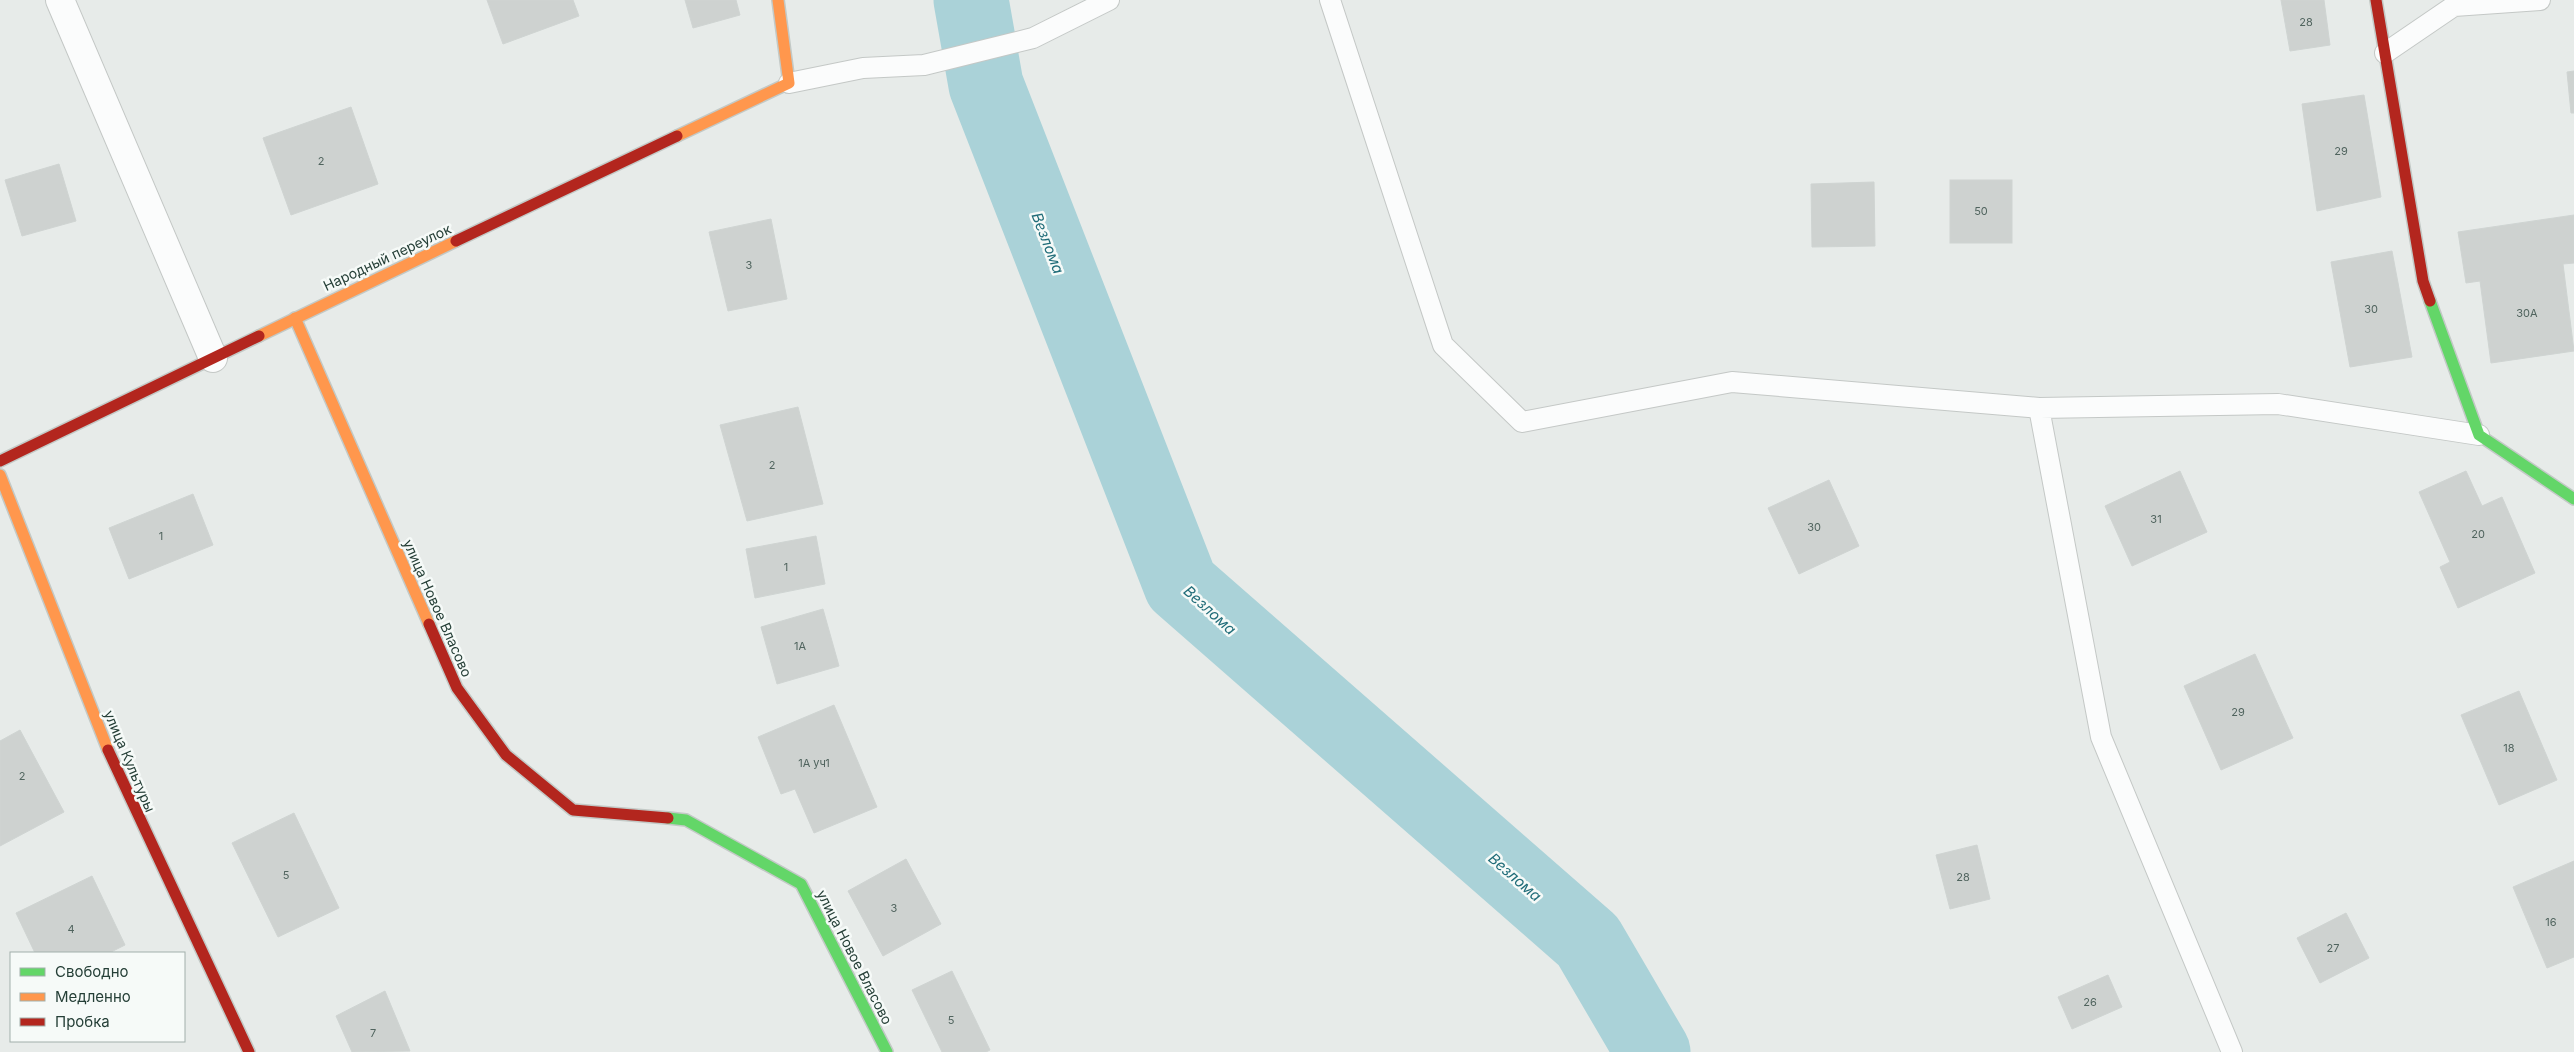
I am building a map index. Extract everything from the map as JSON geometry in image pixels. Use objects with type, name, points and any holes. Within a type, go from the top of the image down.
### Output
[{"type":"street","points":[[60,0],[213,358]]},
{"type":"street","points":[[778,0],[789,83]]},
{"type":"street","points":[[2376,0],[2423,281],[2480,435],[2574,499]]},
{"type":"street","name":"Народный переулок","points":[[0,461],[295,318],[789,83]]},
{"type":"street","name":"улица Новое Власово","points":[[295,318],[457,688],[506,755],[573,810],[686,820],[801,884],[886,1052]]},
{"type":"street","name":"улица Культуры","points":[[0,475],[117,773],[249,1052]]},
{"type":"lane","points":[[789,83],[863,68],[924,65],[1033,38],[1109,0]]},
{"type":"lane","points":[[1330,0],[1443,345],[1522,422],[1732,382],[2039,408],[2278,404],[2480,435]]},
{"type":"lane","points":[[2385,53],[2454,6],[2540,0]]},
{"type":"lane","points":[[2039,408],[2101,737],[2232,1052]]},
{"type":"building","points":[[487,0],[573,0],[579,16],[503,44]]},
{"type":"building","points":[[685,0],[736,0],[740,15],[693,28]]},
{"type":"building","points":[[2281,0],[2324,0],[2330,45],[2290,51]]},
{"type":"building","points":[[2574,71],[2574,113],[2571,113],[2567,72]]},
{"type":"building","points":[[2364,95],[2381,197],[2317,211],[2302,104]]},
{"type":"building","points":[[351,107],[378,184],[291,215],[263,138]]},
{"type":"building","points":[[59,164],[76,221],[22,236],[5,180]]},
{"type":"building","points":[[1950,180],[2012,180],[2012,243],[1950,243]]},
{"type":"building","points":[[1874,182],[1875,246],[1812,247],[1811,184]]},
{"type":"building","points":[[2574,215],[2574,263],[2563,264],[2574,351],[2491,363],[2480,281],[2466,283],[2458,232]]},
{"type":"building","points":[[771,219],[787,299],[728,311],[709,232]]},
{"type":"building","points":[[2392,251],[2412,357],[2350,367],[2331,262]]},
{"type":"building","points":[[798,407],[823,504],[747,521],[720,425]]},
{"type":"building","points":[[2180,471],[2207,532],[2132,566],[2105,506]]},
{"type":"building","points":[[2466,471],[2482,506],[2502,497],[2535,573],[2458,608],[2440,567],[2450,562],[2419,492]]},
{"type":"building","points":[[1829,480],[1859,546],[1799,574],[1768,508]]},
{"type":"building","points":[[193,494],[213,545],[129,579],[109,528]]},
{"type":"building","points":[[816,536],[825,584],[755,598],[746,549]]},
{"type":"building","points":[[823,609],[839,666],[777,684],[761,627]]},
{"type":"building","points":[[2255,654],[2293,738],[2221,770],[2184,686]]},
{"type":"building","points":[[2519,691],[2557,780],[2499,805],[2461,715]]},
{"type":"building","points":[[834,705],[877,807],[814,833],[795,789],[781,794],[758,737]]},
{"type":"building","points":[[20,730],[64,812],[0,846],[0,741]]},
{"type":"building","points":[[294,813],[339,908],[278,937],[232,843]]},
{"type":"building","points":[[1977,845],[1990,899],[1950,909],[1936,855]]},
{"type":"building","points":[[906,859],[941,924],[883,956],[848,891]]},
{"type":"building","points":[[2574,861],[2574,957],[2547,968],[2513,887]]},
{"type":"building","points":[[92,876],[125,945],[111,952],[35,952],[16,913]]},
{"type":"building","points":[[2346,913],[2369,958],[2320,983],[2297,938]]},
{"type":"building","points":[[952,971],[990,1050],[986,1052],[942,1052],[912,990]]},
{"type":"building","points":[[2108,975],[2122,1007],[2072,1029],[2058,997]]},
{"type":"building","points":[[385,991],[410,1051],[352,1052],[336,1016]]},
{"type":"waterway","name":"Везлома","points":[[971,0],[986,85],[1181,585],[1588,941],[1653,1052]]},
{"type":"traffic: fast","points":[[2430,301],[2479,435],[2574,499]]},
{"type":"traffic: fast","points":[[668,818],[686,820],[801,884],[887,1052]]},
{"type":"traffic: slow","points":[[677,136],[789,83],[778,0]]},
{"type":"traffic: slow","points":[[259,336],[456,241]]},
{"type":"traffic: slow","points":[[295,318],[429,624]]},
{"type":"traffic: slow","points":[[0,475],[108,750]]},
{"type":"traffic: jam","points":[[2376,0],[2423,281],[2430,301]]},
{"type":"traffic: jam","points":[[456,241],[677,136]]},
{"type":"traffic: jam","points":[[0,461],[259,336]]},
{"type":"traffic: jam","points":[[429,624],[457,688],[506,755],[573,810],[668,818]]},
{"type":"traffic: jam","points":[[108,750],[249,1052]]}]
